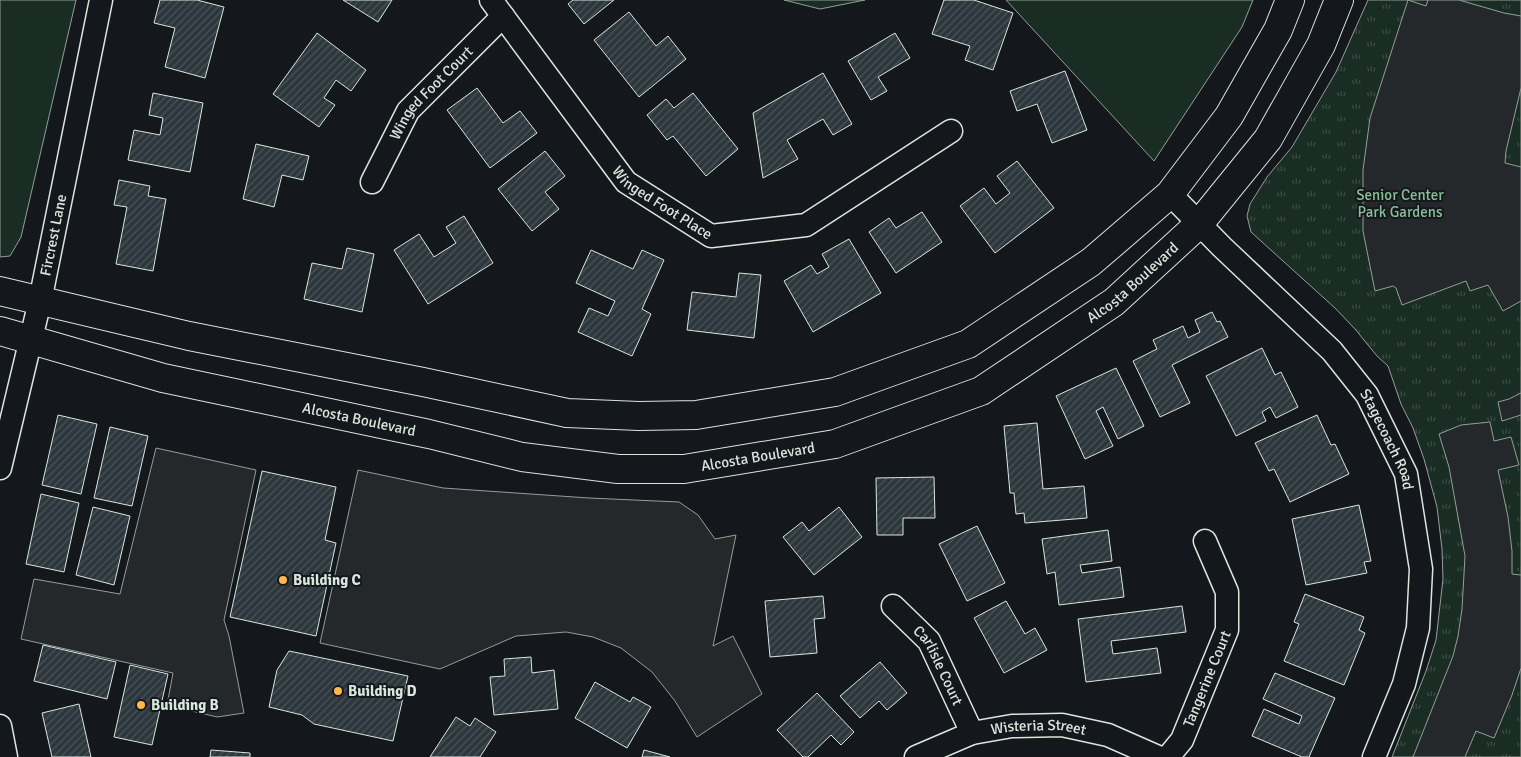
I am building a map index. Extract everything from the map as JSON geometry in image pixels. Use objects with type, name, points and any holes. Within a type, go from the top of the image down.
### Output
[{"type":"main road","points":[[0,291],[189,336],[413,380],[566,413],[639,416],[696,415],[835,392],[968,344],[1091,262],[1170,194],[1229,116],[1278,30],[1290,0]]},
{"type":"main road","name":"Alcosta Boulevard","points":[[0,331],[163,378],[429,434],[522,457],[618,469],[684,469],[835,444],[981,391],[1114,302],[1199,224],[1268,139],[1321,45],[1339,0]]},
{"type":"street","name":"Fircrest Lane","points":[[0,468],[40,301],[101,0]]},
{"type":"street","name":"Winged Foot Place","points":[[497,8],[626,182],[711,236],[806,225],[951,131]]},
{"type":"street","name":"Winged Foot Court","points":[[372,182],[408,111],[497,8]]},
{"type":"street","name":"Stagecoach Road","points":[[1170,194],[1332,351],[1368,395],[1406,474],[1421,569],[1418,628],[1404,684],[1374,757]]},
{"type":"street","name":"Tangerine Court","points":[[1168,757],[1182,740],[1227,630],[1227,592],[1205,541]]},
{"type":"street","name":"Carlisle Court","points":[[893,606],[929,641],[972,733]]},
{"type":"street","name":"Wisteria Street","points":[[916,757],[972,733],[1012,726],[1062,725],[1108,736],[1158,757]]},
{"type":"street","points":[[0,726],[6,757]]},
{"type":"green space","points":[[0,0],[76,0],[21,237],[10,256],[0,257]]},
{"type":"green space","points":[[784,0],[865,0],[820,9]]},
{"type":"green space","points":[[1006,0],[1253,0],[1242,27],[1154,161]]},
{"type":"green space","name":"Senior Center Park Gardens","points":[[1368,0],[1521,0],[1521,757],[1392,757],[1426,671],[1436,640],[1443,579],[1437,507],[1424,459],[1413,428],[1401,404],[1388,366],[1335,308],[1251,232],[1247,216],[1250,204],[1267,177],[1292,147],[1336,72]]},
{"type":"shaded area","points":[[1408,0],[1426,6],[1428,0],[1459,0],[1521,16],[1521,88],[1506,151],[1505,163],[1521,167],[1521,301],[1503,311],[1488,285],[1470,291],[1466,281],[1402,305],[1396,288],[1393,286],[1375,291],[1363,231],[1363,170],[1370,118]]},
{"type":"shaded area","points":[[1521,393],[1521,415],[1502,421],[1498,402]]},
{"type":"shaded area","points":[[1490,422],[1494,441],[1511,437],[1519,465],[1498,470],[1508,517],[1512,551],[1512,574],[1521,575],[1521,668],[1494,738],[1476,731],[1465,757],[1413,757],[1453,656],[1462,609],[1465,556],[1449,467],[1439,434],[1461,425]]},
{"type":"shaded area","points":[[156,448],[256,470],[224,620],[229,636],[244,713],[217,717],[167,705],[173,673],[21,639],[34,579],[120,594]]},
{"type":"shaded area","points":[[358,470],[443,488],[679,502],[698,515],[715,539],[736,535],[713,646],[733,636],[762,694],[697,737],[675,701],[652,672],[621,648],[593,637],[566,632],[516,636],[440,669],[320,643]]},
{"type":"building","points":[[160,0],[197,0],[224,7],[205,78],[165,67],[175,28],[154,23]]},
{"type":"building","points":[[343,0],[392,0],[378,22]]},
{"type":"building","points":[[573,0],[614,0],[584,24],[568,4]]},
{"type":"building","points":[[944,0],[974,0],[1013,13],[993,70],[965,60],[970,46],[932,34]]},
{"type":"building","points":[[629,12],[656,46],[668,36],[686,59],[639,97],[594,40]]},
{"type":"building","points":[[317,33],[366,70],[351,91],[336,80],[324,98],[335,105],[319,127],[273,94]]},
{"type":"building","points":[[895,33],[910,58],[878,77],[887,91],[871,100],[848,61]]},
{"type":"building","points":[[1065,71],[1087,130],[1052,143],[1037,104],[1017,111],[1010,91]]},
{"type":"building","points":[[823,73],[852,124],[833,135],[823,119],[787,140],[798,159],[763,178],[753,113]]},
{"type":"building","points":[[477,88],[503,123],[520,111],[537,133],[490,168],[447,110]]},
{"type":"building","points":[[153,93],[203,103],[190,172],[128,160],[134,130],[160,135],[163,118],[149,115]]},
{"type":"building","points":[[693,93],[738,149],[706,176],[673,136],[667,140],[647,115],[666,99],[674,108]]},
{"type":"building","points":[[256,144],[309,156],[303,180],[282,175],[274,207],[243,199]]},
{"type":"building","points":[[545,151],[565,176],[545,192],[559,209],[532,231],[498,189]]},
{"type":"building","points":[[1017,161],[1054,208],[995,253],[960,206],[984,188],[996,204],[1010,193],[997,176]]},
{"type":"building","points":[[119,180],[150,186],[148,196],[166,199],[153,271],[116,264],[127,207],[114,205]]},
{"type":"building","points":[[922,212],[942,242],[896,273],[869,232],[889,218],[896,228]]},
{"type":"building","points":[[464,216],[493,263],[428,304],[394,250],[419,234],[434,257],[456,243],[446,227]]},
{"type":"building","points":[[849,239],[881,293],[813,332],[784,281],[811,265],[817,274],[829,267],[822,254]]},
{"type":"building","points":[[347,248],[374,254],[362,312],[304,299],[312,263],[342,269]]},
{"type":"building","points":[[591,250],[633,269],[642,250],[664,260],[642,309],[651,314],[632,356],[578,332],[589,308],[608,316],[615,301],[576,283]]},
{"type":"building","points":[[739,273],[761,275],[754,338],[687,330],[692,292],[736,297]]},
{"type":"building","points":[[1212,312],[1217,322],[1220,321],[1228,337],[1172,365],[1190,403],[1160,417],[1133,361],[1157,349],[1153,340],[1183,326],[1188,338],[1200,332],[1195,320]]},
{"type":"building","points":[[1262,348],[1275,375],[1281,372],[1298,407],[1276,418],[1270,407],[1262,412],[1266,421],[1236,436],[1206,376]]},
{"type":"building","points":[[1116,368],[1144,426],[1118,439],[1103,407],[1096,411],[1113,446],[1085,459],[1056,396]]},
{"type":"building","points":[[58,415],[97,424],[81,494],[42,485]]},
{"type":"building","points":[[1317,415],[1331,445],[1335,444],[1349,474],[1290,502],[1274,469],[1269,471],[1255,443]]},
{"type":"building","points":[[1037,423],[1043,489],[1084,486],[1087,518],[1025,523],[1024,513],[1016,514],[1014,493],[1010,493],[1004,426]]},
{"type":"building","points":[[110,427],[148,436],[132,506],[94,498]]},
{"type":"building","name":"Building C","points":[[262,471],[336,487],[325,540],[336,543],[316,636],[230,617]]},
{"type":"building","points":[[934,477],[935,518],[903,518],[903,535],[877,535],[876,478]]},
{"type":"building","points":[[41,494],[79,503],[64,572],[26,564]]},
{"type":"building","points":[[1359,505],[1371,561],[1364,562],[1367,573],[1306,585],[1292,519]]},
{"type":"building","points":[[93,507],[130,516],[114,585],[76,575]]},
{"type":"building","points":[[839,507],[862,537],[814,575],[783,537],[802,522],[809,531]]},
{"type":"building","points":[[977,526],[1005,583],[967,601],[939,544]]},
{"type":"building","points":[[1108,530],[1112,561],[1080,565],[1082,573],[1120,567],[1124,597],[1059,605],[1055,572],[1047,574],[1042,539]]},
{"type":"building","points":[[1305,594],[1364,617],[1359,630],[1365,633],[1344,685],[1284,661],[1299,624],[1294,622]]},
{"type":"building","points":[[823,596],[825,618],[814,619],[817,653],[770,657],[765,601]]},
{"type":"building","points":[[1006,601],[1025,634],[1035,628],[1047,650],[1004,673],[974,618]]},
{"type":"building","points":[[1182,606],[1186,632],[1111,641],[1113,654],[1157,648],[1161,673],[1086,682],[1078,619]]},
{"type":"building","name":"Building B","points":[[43,645],[116,662],[107,699],[34,681]]},
{"type":"building","name":"Building D","points":[[289,651],[408,676],[393,741],[314,724],[302,715],[269,707],[277,670]]},
{"type":"building","points":[[531,657],[532,673],[554,670],[558,709],[494,715],[490,677],[505,676],[504,659]]},
{"type":"building","points":[[880,662],[907,693],[887,710],[879,701],[860,718],[840,696]]},
{"type":"building","name":"Building B","points":[[130,665],[168,674],[152,745],[114,737]]},
{"type":"building","points":[[1275,673],[1335,698],[1309,757],[1302,757],[1252,736],[1264,709],[1299,724],[1302,716],[1263,699]]},
{"type":"building","points":[[595,682],[630,702],[633,697],[651,707],[627,748],[575,718]]},
{"type":"building","points":[[817,693],[854,732],[841,745],[831,735],[808,757],[803,757],[777,730]]},
{"type":"building","points":[[79,704],[91,757],[52,757],[42,713]]},
{"type":"building","points":[[456,717],[470,726],[475,718],[496,732],[480,757],[430,757]]},
{"type":"building","points":[[211,750],[250,753],[250,757],[210,757]]},
{"type":"building","points":[[644,750],[670,757],[642,757]]},
{"type":"place","name":"Building C","points":[[283,580]]},
{"type":"place","name":"Building D","points":[[338,691]]},
{"type":"place","name":"Building B","points":[[141,705]]}]
